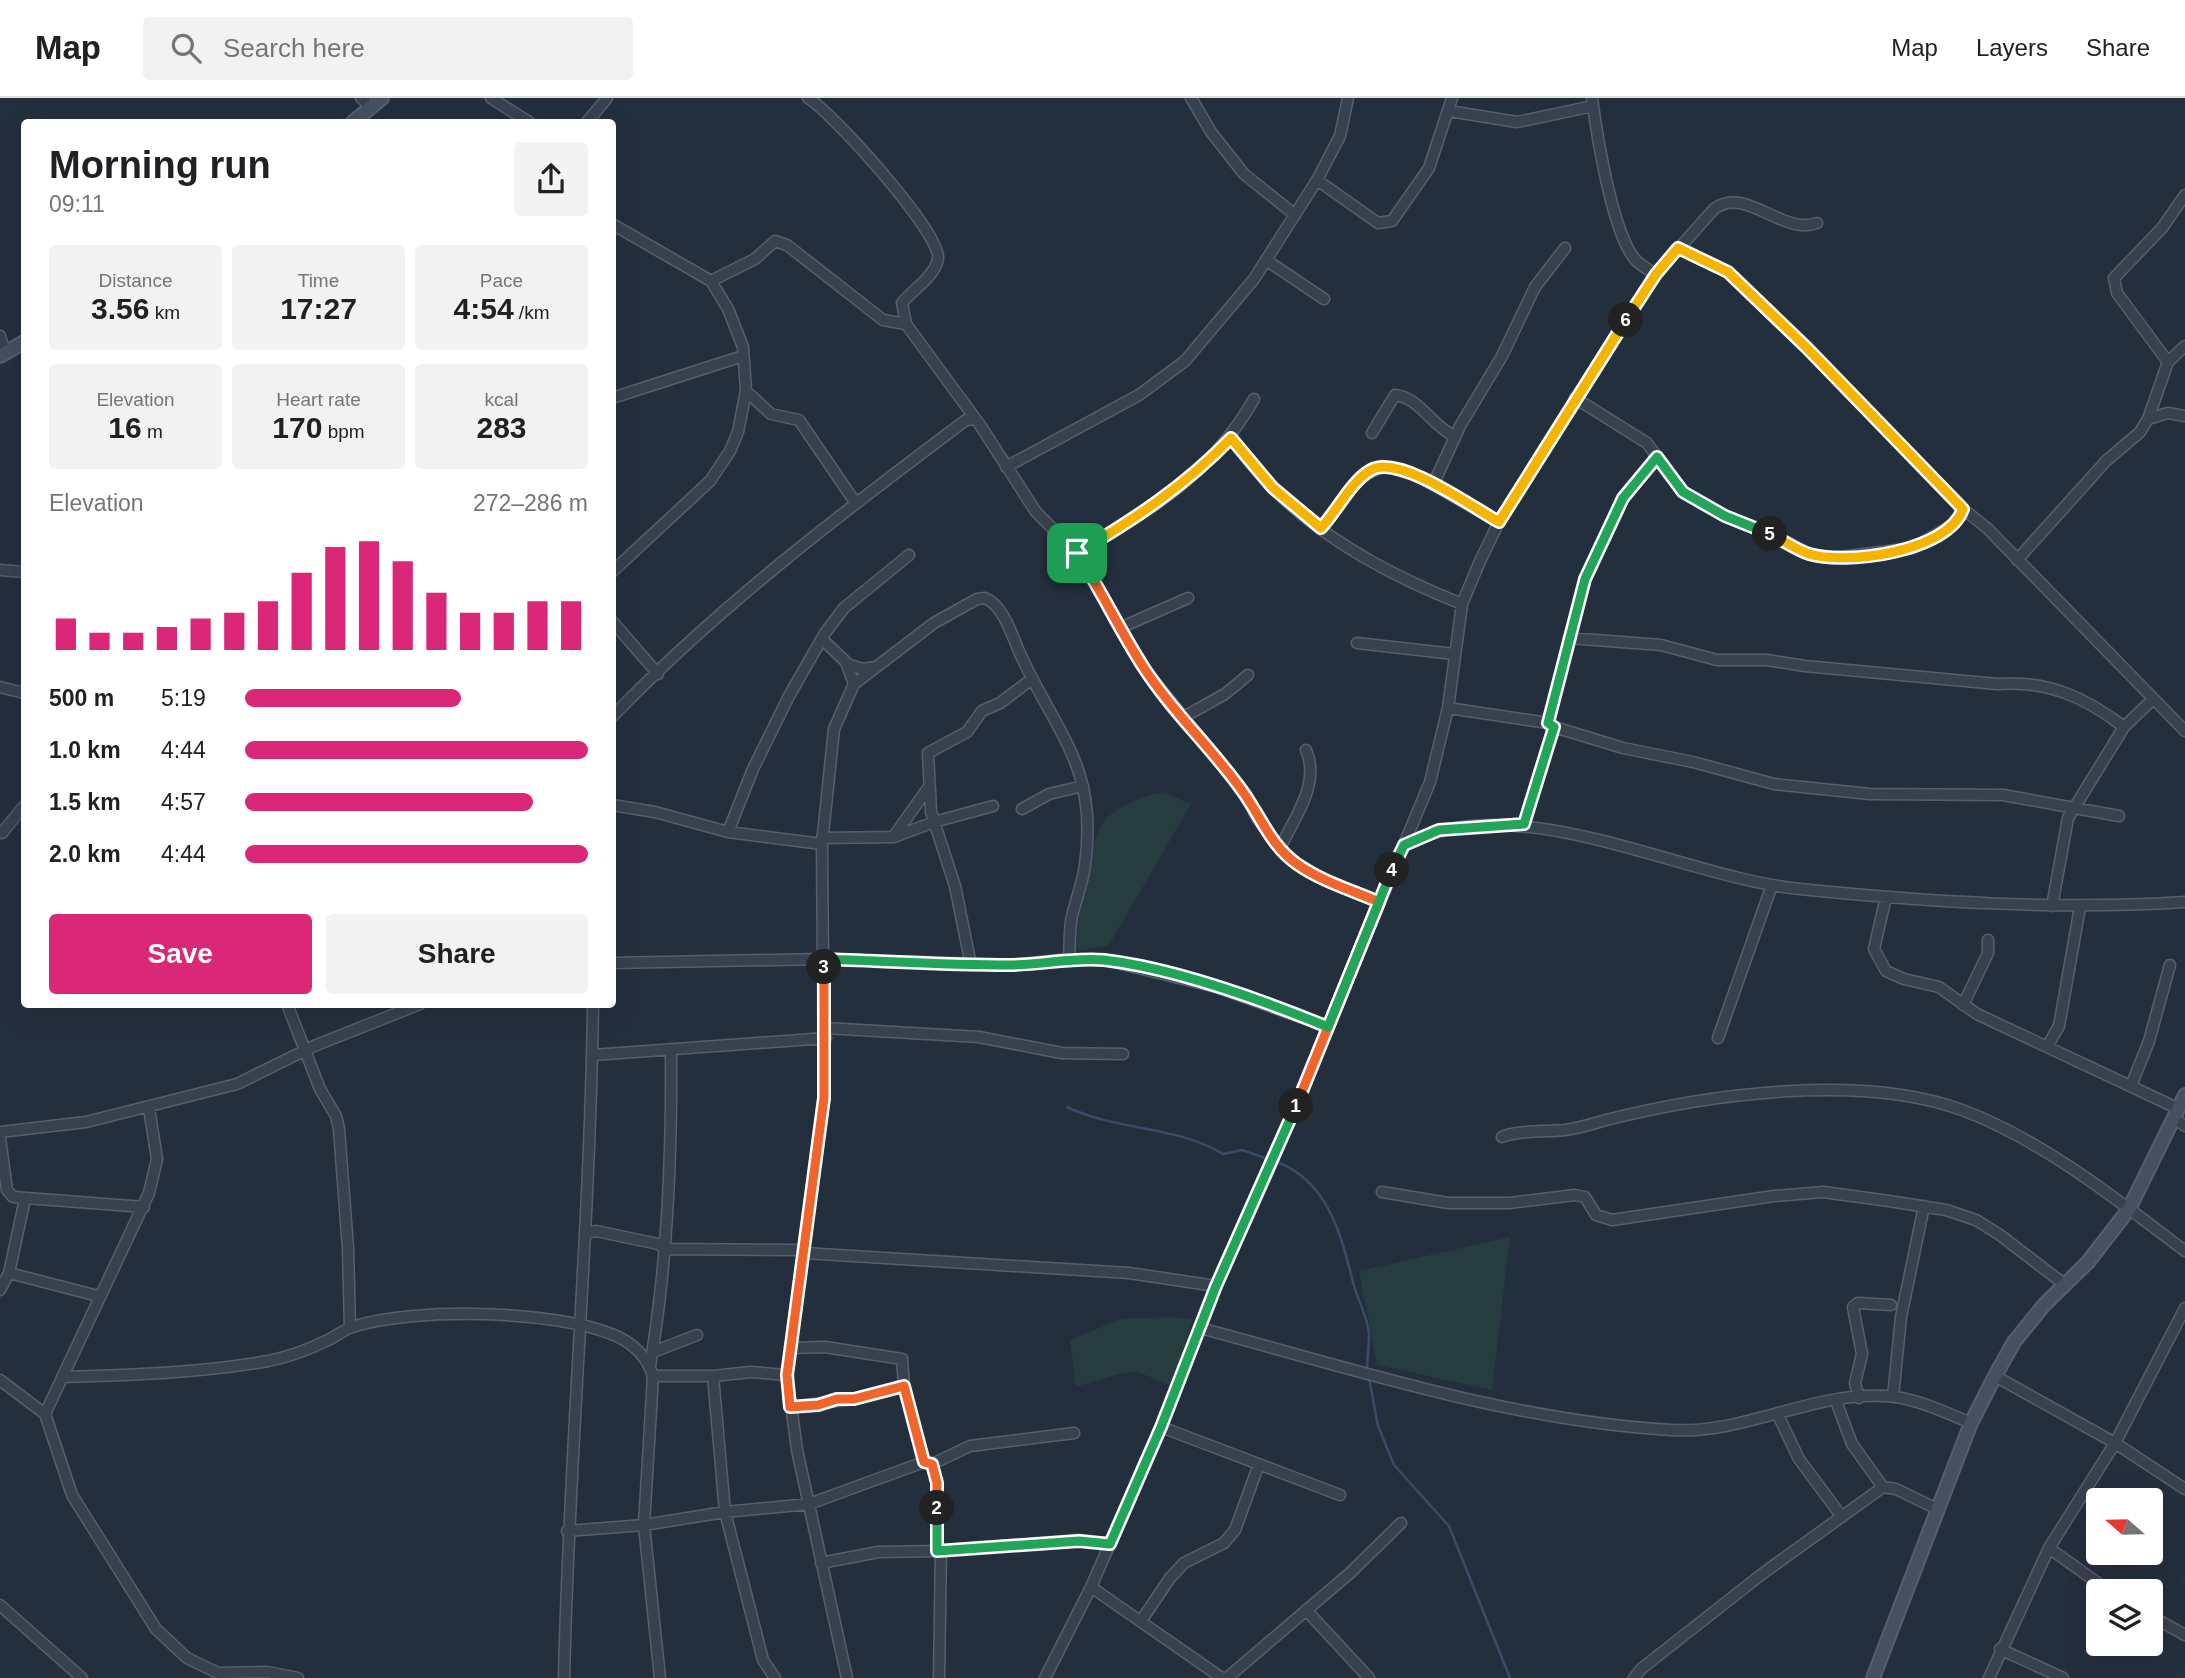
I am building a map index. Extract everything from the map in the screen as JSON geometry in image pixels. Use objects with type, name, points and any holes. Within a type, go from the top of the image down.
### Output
[{"type":"street","points":[[360,98],[372,108]]},
{"type":"street","points":[[358,119],[382,98]]},
{"type":"street","points":[[491,98],[524,119]]},
{"type":"street","points":[[590,119],[607,98]]},
{"type":"street","points":[[808,98],[832,117],[896,189],[936,247],[937,263],[932,272],[902,303],[906,324],[1036,512],[1077,553],[1122,626],[1143,667],[1245,793],[1257,818],[1280,848],[1296,863],[1320,877],[1379,902]]},
{"type":"street","points":[[1192,98],[1211,132],[1244,174],[1295,215]]},
{"type":"street","points":[[1006,467],[1110,412],[1164,378],[1185,361],[1222,319],[1266,260],[1317,180],[1340,136],[1348,98]]},
{"type":"street","points":[[1317,180],[1366,216],[1386,224],[1391,221],[1424,176],[1452,98]]},
{"type":"street","points":[[1449,111],[1517,122],[1592,102],[1609,185],[1628,248],[1641,266],[1656,274]]},
{"type":"street","points":[[2168,362],[2117,293],[2114,278],[2162,228],[2185,195]]},
{"type":"street","points":[[1045,1678],[1091,1587],[1161,1427],[1216,1286],[1269,1169],[1430,782],[1448,708],[1461,604],[1499,522],[1575,398],[1656,274],[1714,209],[1737,202],[1793,225],[1807,227],[1817,223]]},
{"type":"street","points":[[616,226],[711,281],[729,309],[743,356],[746,391],[738,432],[730,451],[710,481],[616,568]]},
{"type":"street","points":[[711,281],[755,259],[775,241],[787,245],[883,320],[906,324]]},
{"type":"street","points":[[1433,485],[1454,436],[1502,356],[1535,287],[1565,248]]},
{"type":"street","points":[[1678,248],[1728,272],[1807,348],[1961,513],[1977,519],[2185,732]]},
{"type":"street","points":[[1266,260],[1324,299]]},
{"type":"street","points":[[0,336],[3,355],[21,344]]},
{"type":"street","points":[[2017,560],[2106,461],[2140,432],[2148,419],[2168,362],[2185,345]]},
{"type":"street","points":[[616,397],[743,356]]},
{"type":"street","points":[[746,391],[771,414],[799,420],[855,502]]},
{"type":"street","points":[[1372,433],[1395,396],[1410,400],[1441,429],[1454,436]]},
{"type":"street","points":[[1575,398],[1647,443],[1683,492],[1725,516],[1773,535],[1808,554],[1832,558],[1913,548],[1943,532],[1961,513]]},
{"type":"street","points":[[1077,553],[1152,507],[1184,483],[1231,438],[1254,399]]},
{"type":"street","points":[[2148,419],[2168,412],[2185,416]]},
{"type":"street","points":[[616,713],[758,581],[855,502],[966,420],[974,419]]},
{"type":"street","points":[[1231,438],[1273,488],[1321,528],[1361,556],[1418,587],[1461,604]]},
{"type":"street","points":[[1524,824],[1551,725],[1569,638],[1585,579],[1623,498],[1657,457]]},
{"type":"street","points":[[1321,528],[1340,507],[1352,488],[1372,469],[1396,467],[1499,522]]},
{"type":"street","points":[[728,832],[753,769],[789,696],[822,639],[844,608],[909,555]]},
{"type":"street","points":[[0,569],[21,572]]},
{"type":"street","points":[[847,1678],[809,1504],[790,1407],[787,1375],[824,1098],[822,841],[834,729],[855,684],[934,623],[976,599],[985,598],[999,608],[1032,679],[1073,752],[1083,786],[1088,830],[1085,864],[1072,918],[1069,959]]},
{"type":"street","points":[[1122,626],[1188,598]]},
{"type":"street","points":[[616,626],[658,674]]},
{"type":"street","points":[[1569,638],[1661,645],[1717,660],[1767,660],[1829,669],[1997,684],[2026,681],[2075,696],[2103,711],[2124,727]]},
{"type":"street","points":[[822,639],[847,664],[862,670],[877,667]]},
{"type":"street","points":[[1357,643],[1454,654]]},
{"type":"street","points":[[847,664],[855,684]]},
{"type":"street","points":[[1182,718],[1225,694],[1248,676]]},
{"type":"street","points":[[971,965],[955,886],[934,822],[928,788],[928,752],[967,732],[982,712],[1000,703],[1032,679]]},
{"type":"street","points":[[0,687],[21,692]]},
{"type":"street","points":[[2052,906],[2068,818],[2124,727],[2153,699]]},
{"type":"street","points":[[1448,708],[1551,725],[1623,748],[1693,762],[1774,784],[1870,794],[2003,795],[2119,816]]},
{"type":"street","points":[[1280,848],[1310,783],[1312,770],[1306,750]]},
{"type":"street","points":[[1022,809],[1049,794],[1083,786]]},
{"type":"street","points":[[894,836],[928,788]]},
{"type":"street","points":[[616,806],[655,812],[728,832],[822,841],[894,836],[993,806]]},
{"type":"street","points":[[0,845],[1,830],[21,809]]},
{"type":"street","points":[[1404,845],[1439,830],[1524,824],[1738,879],[1772,885],[1983,905],[2080,907],[2185,901]]},
{"type":"street","points":[[1718,1038],[1772,885]]},
{"type":"street","points":[[1886,897],[1874,949],[1886,971],[1904,979],[1939,987],[1963,1004],[2131,1086],[2180,1118]]},
{"type":"street","points":[[2048,1045],[2059,1026],[2080,907]]},
{"type":"street","points":[[1963,1004],[1988,953],[1988,940]]},
{"type":"street","points":[[616,963],[823,959],[971,965],[1037,964],[1069,959],[1105,960],[1216,987],[1328,1027]]},
{"type":"street","points":[[2131,1086],[2149,1041],[2170,965]]},
{"type":"street","points":[[288,1008],[304,1051],[336,1116],[348,1248],[350,1328]]},
{"type":"street","points":[[0,1132],[86,1122],[237,1084],[304,1051],[409,1008]]},
{"type":"street","points":[[564,1678],[567,1531],[587,1233],[593,1008]]},
{"type":"street","points":[[593,1055],[825,1033],[979,1037],[1062,1053],[1123,1054]]},
{"type":"street","points":[[660,1678],[644,1525],[653,1352],[661,1300],[670,1144],[671,1049]]},
{"type":"street","points":[[1502,1137],[1568,1130],[1646,1110],[1706,1100],[1852,1090],[1960,1109],[1999,1126],[2129,1209],[2185,1251]]},
{"type":"street","points":[[1872,1678],[1971,1423],[1995,1376],[2014,1342],[2064,1284],[2088,1262],[2129,1209],[2180,1118],[2185,1095]]},
{"type":"street","points":[[45,1414],[98,1296],[144,1207],[157,1159],[149,1108]]},
{"type":"street","points":[[0,1138],[7,1190],[13,1197],[144,1207]]},
{"type":"street","points":[[1382,1192],[1448,1203],[1509,1203],[1575,1195],[1585,1197],[1596,1215],[1612,1220],[1774,1196],[1823,1192],[1924,1206],[1976,1220],[2064,1284]]},
{"type":"street","points":[[0,1290],[9,1273],[25,1199]]},
{"type":"street","points":[[1893,1397],[1901,1317],[1924,1206]]},
{"type":"street","points":[[587,1233],[609,1233],[663,1247],[804,1251],[1102,1271],[1216,1286]]},
{"type":"street","points":[[9,1273],[98,1296]]},
{"type":"street","points":[[1859,1398],[1855,1383],[1863,1354],[1853,1307],[1858,1303],[1891,1306]]},
{"type":"street","points":[[1989,1678],[2000,1649],[2049,1548],[2115,1443],[2185,1308]]},
{"type":"street","points":[[62,1377],[195,1372],[273,1360],[308,1349],[350,1328],[413,1317],[501,1315],[582,1326],[623,1340],[644,1356],[652,1371]]},
{"type":"street","points":[[1200,1328],[1375,1376],[1496,1404],[1627,1427],[1676,1431],[1836,1401],[1893,1397],[1925,1405],[1971,1423]]},
{"type":"street","points":[[653,1352],[697,1335]]},
{"type":"street","points":[[790,1348],[824,1347],[899,1357],[903,1363],[904,1386],[937,1483],[939,1678]]},
{"type":"street","points":[[652,1371],[713,1376],[751,1372],[787,1375]]},
{"type":"street","points":[[713,1376],[725,1512],[763,1660],[775,1678]]},
{"type":"street","points":[[1995,1376],[2115,1443],[2185,1489]]},
{"type":"street","points":[[0,1380],[45,1414],[72,1495],[156,1629],[187,1658],[218,1676],[268,1672],[298,1678]]},
{"type":"street","points":[[790,1407],[818,1405],[837,1399],[854,1399],[904,1386]]},
{"type":"street","points":[[1836,1401],[1852,1444],[1883,1487]]},
{"type":"street","points":[[1777,1413],[1799,1459],[1842,1517]]},
{"type":"street","points":[[1161,1427],[1340,1495]]},
{"type":"street","points":[[567,1531],[644,1525],[725,1512],[809,1504],[970,1446],[1074,1433]]},
{"type":"street","points":[[1142,1621],[1170,1578],[1184,1563],[1224,1544],[1235,1530],[1259,1464]]},
{"type":"street","points":[[1634,1678],[1641,1669],[1762,1574],[1883,1487],[1896,1489],[1937,1509]]},
{"type":"street","points":[[1091,1587],[1202,1661],[1220,1677],[1350,1573],[1401,1523]]},
{"type":"street","points":[[821,1563],[877,1552],[939,1551],[1079,1541],[1110,1544]]},
{"type":"street","points":[[2049,1548],[2092,1579]]},
{"type":"street","points":[[0,1605],[82,1678]]},
{"type":"street","points":[[1306,1610],[1369,1678]]},
{"type":"street","points":[[2163,1623],[2185,1635]]},
{"type":"street","points":[[2000,1649],[2063,1678]]},
{"type":"green space","points":[[1164,792],[1191,804],[1109,945],[1075,952],[1088,867],[1102,824],[1114,812],[1130,803]]},
{"type":"green space","points":[[1510,1237],[1492,1390],[1377,1365],[1359,1271]]},
{"type":"green space","points":[[1121,1319],[1193,1319],[1172,1386],[1138,1372],[1122,1373],[1076,1387],[1070,1340]]},
{"type":"waterway","points":[[1067,1107],[1086,1115],[1185,1138],[1223,1154],[1242,1150],[1271,1160]]},
{"type":"waterway","points":[[1277,1162],[1309,1182],[1330,1212],[1337,1228],[1368,1328],[1367,1371]]},
{"type":"waterway","points":[[1369,1378],[1378,1426],[1394,1465],[1449,1526],[1510,1678]]},
{"type":"route","points":[[1077,553],[1122,626],[1143,667],[1168,702],[1245,793],[1257,818],[1280,848],[1296,863],[1320,877],[1379,902],[1303,1089],[1232,1255],[1216,1286],[1161,1427],[1110,1544],[1079,1541],[999,1544],[937,1551],[935,1471],[932,1464],[924,1462],[904,1386],[854,1399],[837,1399],[818,1405],[790,1407],[787,1375],[826,1071],[823,959],[971,965],[1037,964],[1069,959],[1105,960],[1216,987],[1328,1027],[1379,902],[1404,845],[1439,830],[1507,823],[1524,824],[1554,727],[1548,723],[1585,579],[1623,498],[1657,457],[1683,492],[1725,516],[1773,535],[1808,554],[1832,558],[1913,548],[1954,524],[1963,509],[1807,348],[1728,272],[1678,248],[1656,274],[1615,336],[1499,522],[1416,475],[1396,467],[1382,466],[1372,469],[1360,478],[1321,528],[1273,488],[1231,438],[1184,483],[1152,507],[1077,553]]}]
